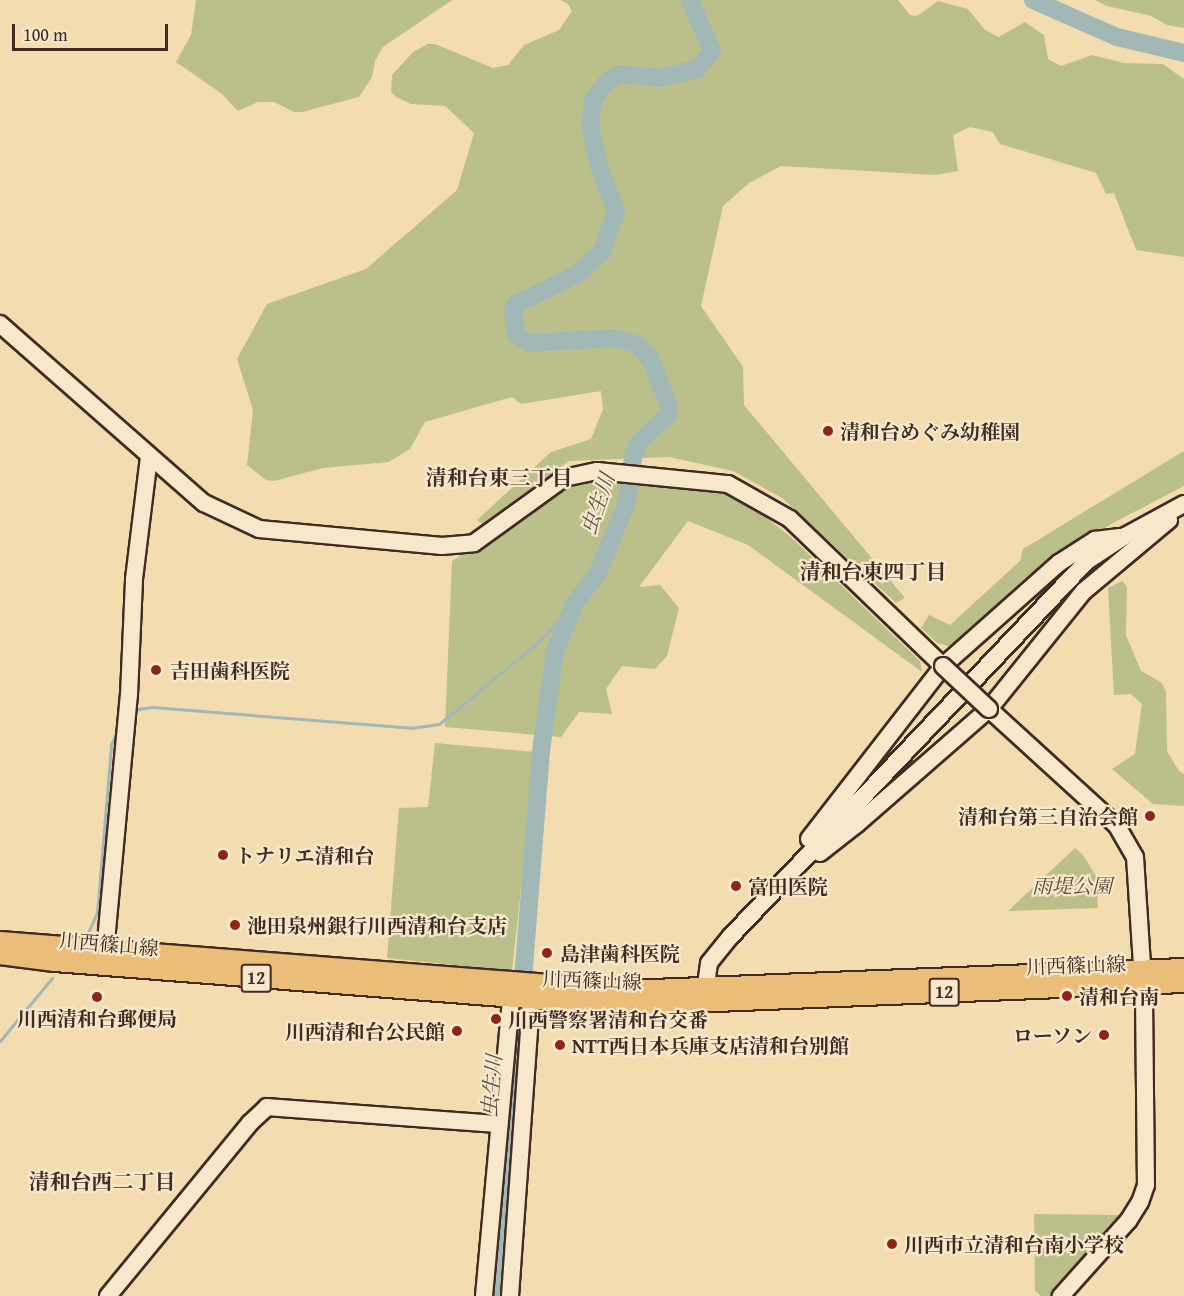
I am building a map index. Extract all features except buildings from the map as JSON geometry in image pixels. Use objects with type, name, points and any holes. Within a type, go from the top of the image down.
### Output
[{"type":"main road","name":"川西篠山線","points":[[0,941],[105,957],[533,992],[618,1006],[704,994],[1143,977],[1184,968]]},
{"type":"main road","name":"川西篠山線","points":[[0,955],[55,962],[105,957]]},
{"type":"main road","name":"川西篠山線","points":[[1143,977],[1184,983]]},
{"type":"street","points":[[0,324],[204,503],[259,529],[442,546],[474,543],[564,478],[597,471],[728,484],[790,519],[943,666],[1118,826],[1135,857],[1143,977],[1146,1185],[1140,1202],[1128,1221],[1061,1296]]},
{"type":"street","points":[[105,957],[126,714],[134,579],[149,456]]},
{"type":"street","points":[[781,883],[857,824],[989,709],[1084,591],[1184,506]]},
{"type":"street","points":[[704,994],[709,963],[781,883],[1087,561],[1125,536],[1184,506]]},
{"type":"street","points":[[781,883],[838,800],[943,666],[1059,563],[1095,540],[1125,536]]},
{"type":"street","points":[[484,1296],[511,990]]},
{"type":"street","points":[[510,1296],[533,992]]},
{"type":"street","points":[[108,1296],[250,1123],[267,1107],[499,1124]]},
{"type":"green space","points":[[196,0],[452,0],[383,47],[375,61],[372,77],[359,97],[294,112],[274,102],[258,102],[238,111],[222,94],[176,62],[191,35]]},
{"type":"green space","points":[[560,0],[898,0],[910,15],[917,16],[938,1],[968,9],[985,30],[999,37],[1025,22],[1044,35],[1048,59],[1061,66],[1092,55],[1124,63],[1163,64],[1184,79],[1184,257],[1136,250],[1114,193],[1106,194],[1096,173],[1000,144],[993,132],[970,127],[953,135],[958,171],[936,175],[781,166],[749,183],[723,206],[701,306],[743,367],[744,405],[905,598],[896,603],[782,498],[733,471],[669,457],[569,461],[482,524],[477,520],[551,452],[591,439],[603,409],[601,391],[521,404],[512,397],[425,422],[410,449],[389,462],[323,468],[274,481],[266,480],[247,465],[253,410],[237,359],[267,304],[366,269],[457,190],[474,133],[445,106],[411,104],[396,97],[391,92],[392,75],[413,52],[428,44],[435,44],[493,68],[508,65],[524,45],[559,30],[572,11],[568,4]]},
{"type":"green space","points":[[1095,0],[1184,0],[1184,28],[1167,25],[1151,16],[1107,6]]},
{"type":"green space","points":[[1184,451],[1184,486],[1113,523],[1026,577],[952,647],[937,643],[921,628],[929,615],[950,625],[1020,561],[1023,549]]},
{"type":"green space","points":[[576,480],[687,488],[738,495],[792,538],[920,661],[922,672],[748,545],[688,521],[639,587],[660,585],[679,608],[667,656],[655,669],[622,666],[606,689],[612,714],[579,712],[561,737],[445,727],[452,561]]},
{"type":"green space","points":[[1122,581],[1127,587],[1126,635],[1141,671],[1162,683],[1166,692],[1167,751],[1179,771],[1184,774],[1184,806],[1153,804],[1112,769],[1135,754],[1142,704],[1131,694],[1114,695],[1108,588]]},
{"type":"green space","points":[[435,743],[536,752],[512,971],[387,958],[399,808],[428,807]]},
{"type":"green space","name":"雨堤公園","points":[[1075,848],[1083,855],[1096,876],[1098,908],[1008,911]]},
{"type":"green space","points":[[1034,1214],[1123,1215],[1061,1296],[1041,1296],[1035,1291]]},
{"type":"waterway","name":"虫生川","points":[[498,1296],[541,751],[555,651],[575,603],[598,572],[627,502],[633,458],[639,442],[668,415],[669,406],[650,358],[638,345],[615,338],[530,343],[516,335],[513,311],[516,304],[578,274],[602,251],[616,211],[599,166],[590,126],[593,101],[607,81],[621,74],[659,78],[697,69],[712,51],[690,0]]},
{"type":"waterway","points":[[1033,0],[1117,37],[1184,53]]},
{"type":"waterway","points":[[138,709],[152,707],[411,728],[439,724],[537,643],[575,603]]},
{"type":"waterway","points":[[87,935],[97,913],[111,745],[115,735]]},
{"type":"waterway","points":[[0,1041],[52,978]]},
{"type":"place","name":"清和台めぐみ幼稚園","points":[[828,431]]},
{"type":"place","name":"吉田歯科医院","points":[[156,670]]},
{"type":"place","name":"清和台第三自治会館","points":[[1150,816]]},
{"type":"place","name":"トナリエ清和台","points":[[223,855]]},
{"type":"place","name":"富田医院","points":[[736,886]]},
{"type":"place","name":"池田泉州銀行川西清和台支店","points":[[235,925]]},
{"type":"place","name":"島津歯科医院","points":[[547,953]]},
{"type":"place","name":"清和台南","points":[[1067,996]]},
{"type":"place","name":"川西清和台郵便局","points":[[97,997]]},
{"type":"place","name":"川西警察署清和台交番","points":[[496,1019]]},
{"type":"place","name":"川西清和台公民館","points":[[457,1031]]},
{"type":"place","name":"ローソン","points":[[1104,1035]]},
{"type":"place","name":"NTT西日本兵庫支店清和台別館","points":[[560,1045]]},
{"type":"place","name":"川西市立清和台南小学校","points":[[892,1244]]},
{"type":"district","name":"清和台東三丁目","points":[[499,478]]},
{"type":"district","name":"清和台東四丁目","points":[[873,572]]},
{"type":"district","name":"清和台西二丁目","points":[[102,1182]]}]
